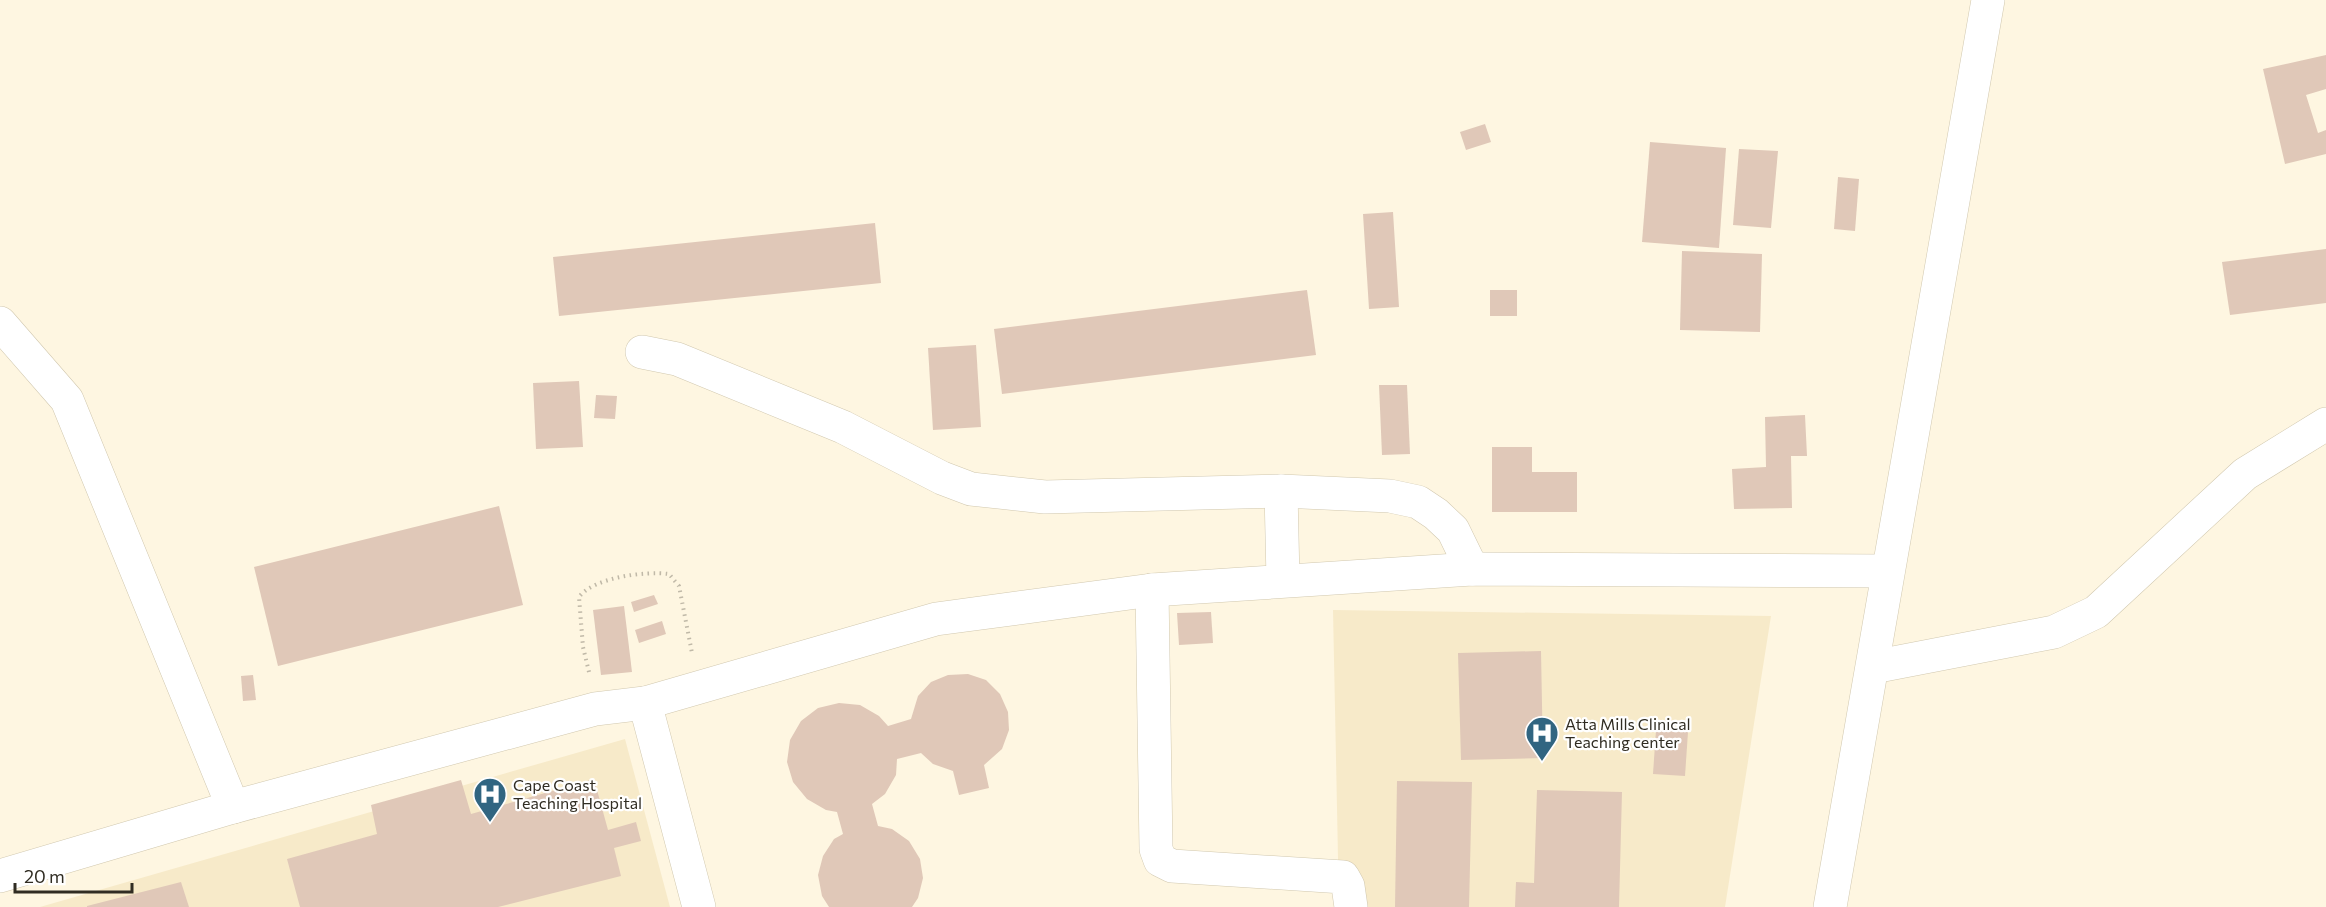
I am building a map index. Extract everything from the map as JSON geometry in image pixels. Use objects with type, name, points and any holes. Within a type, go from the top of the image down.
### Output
[{"type":"street","points":[[1830,907],[1988,0]]},
{"type":"street","points":[[0,323],[67,400],[233,807]]},
{"type":"street","points":[[642,352],[677,359],[843,427],[942,478],[971,489],[1045,497],[1281,491],[1389,496],[1418,502],[1436,514],[1453,530],[1472,569]]},
{"type":"street","points":[[1873,668],[2054,632],[2096,612],[2245,474],[2326,424]]},
{"type":"street","points":[[1281,491],[1283,580]]},
{"type":"street","points":[[0,876],[233,807],[595,709],[645,703],[699,689],[936,619],[1152,590],[1472,569],[1888,571]]},
{"type":"street","points":[[1152,590],[1156,849],[1160,860],[1172,866],[1343,877],[1348,886],[1351,907]]},
{"type":"street","points":[[645,703],[699,907]]},
{"type":"path","points":[[595,709],[583,647],[579,597],[585,589],[633,575],[669,574],[679,586],[699,689]]},
{"type":"shaded area","name":"Atta Mills Clinical Teaching center","points":[[1333,610],[1771,616],[1725,907],[1339,907]]},
{"type":"shaded area","name":"Cape Coast Teaching Hospital","points":[[625,739],[670,907],[40,907]]},
{"type":"building","points":[[2326,55],[2326,89],[2306,95],[2318,133],[2326,130],[2326,154],[2285,164],[2263,69]]},
{"type":"building","points":[[1485,124],[1491,142],[1466,150],[1460,132]]},
{"type":"building","points":[[1650,142],[1726,148],[1719,248],[1642,242]]},
{"type":"building","points":[[1739,149],[1778,151],[1771,228],[1733,225]]},
{"type":"building","points":[[1838,177],[1859,179],[1855,231],[1834,229]]},
{"type":"building","points":[[1393,212],[1399,307],[1369,309],[1363,214]]},
{"type":"building","points":[[875,223],[881,283],[559,316],[553,257]]},
{"type":"building","points":[[2326,249],[2326,303],[2230,315],[2222,262]]},
{"type":"building","points":[[1682,251],[1762,254],[1760,332],[1680,330]]},
{"type":"building","points":[[1307,290],[1316,355],[1002,394],[994,329]]},
{"type":"building","points":[[1490,290],[1517,290],[1517,316],[1490,316]]},
{"type":"building","points":[[976,345],[981,427],[933,430],[928,348]]},
{"type":"building","points":[[579,381],[583,447],[536,449],[533,383]]},
{"type":"building","points":[[1379,385],[1407,385],[1410,454],[1382,455]]},
{"type":"building","points":[[596,395],[617,396],[615,419],[594,418]]},
{"type":"building","points":[[1805,415],[1807,456],[1791,456],[1792,508],[1734,509],[1732,469],[1766,467],[1765,417]]},
{"type":"building","points":[[1492,447],[1532,447],[1532,472],[1577,472],[1577,512],[1492,512]]},
{"type":"building","points":[[499,506],[523,605],[278,666],[254,567]]},
{"type":"building","points":[[654,595],[658,604],[634,612],[631,602]]},
{"type":"building","points":[[624,606],[632,672],[601,675],[593,610]]},
{"type":"building","points":[[1211,612],[1213,643],[1179,645],[1177,613]]},
{"type":"building","points":[[662,621],[666,634],[639,643],[635,630]]},
{"type":"building","points":[[1541,651],[1543,758],[1461,760],[1458,653]]},
{"type":"building","points":[[968,674],[986,680],[1000,694],[1008,712],[1009,730],[1002,749],[984,765],[989,788],[959,795],[953,771],[933,764],[921,753],[897,759],[896,775],[885,794],[872,804],[878,826],[892,829],[909,841],[920,859],[923,878],[918,898],[912,907],[829,907],[822,896],[818,875],[823,856],[834,839],[843,834],[837,812],[826,810],[807,799],[793,782],[787,762],[790,740],[801,721],[818,708],[839,703],[860,705],[879,716],[888,726],[911,719],[918,696],[931,682],[948,675]]},
{"type":"building","points":[[253,675],[256,700],[243,701],[241,676]]},
{"type":"building","points":[[1656,730],[1688,732],[1685,776],[1653,774]]},
{"type":"building","points":[[594,779],[608,830],[636,822],[641,841],[614,848],[621,876],[498,907],[300,907],[287,859],[377,834],[371,805],[461,780],[471,814]]},
{"type":"building","points":[[1397,781],[1472,782],[1469,907],[1395,907]]},
{"type":"building","points":[[1537,790],[1622,792],[1619,907],[1515,907],[1516,882],[1534,883]]},
{"type":"building","points":[[181,882],[189,907],[87,907],[87,906]]},
{"type":"place","name":"Atta Mills Clinical Teaching center","points":[[1542,762]]},
{"type":"place","name":"Cape Coast Teaching Hospital","points":[[490,823]]}]
